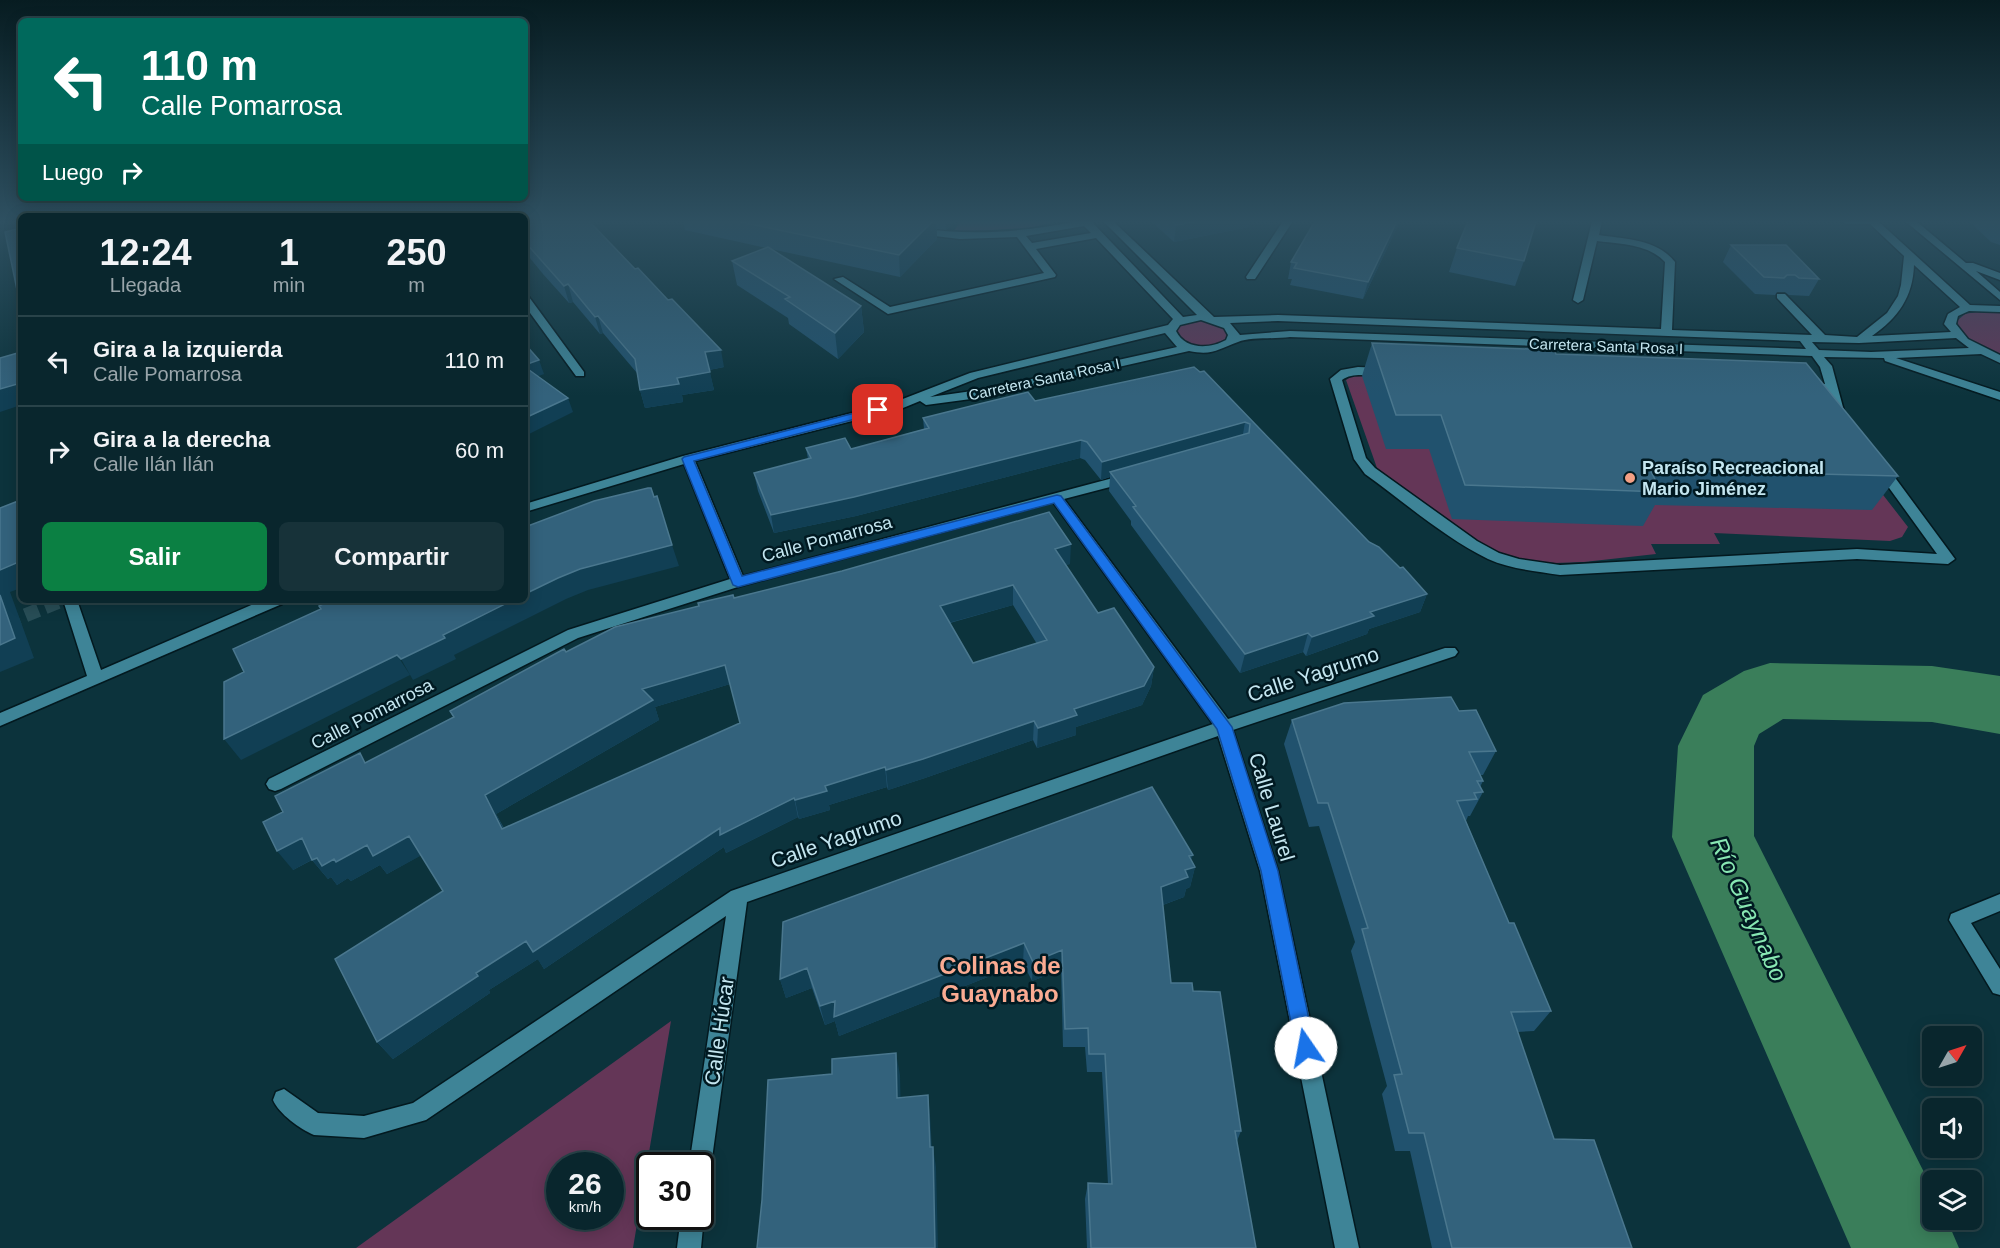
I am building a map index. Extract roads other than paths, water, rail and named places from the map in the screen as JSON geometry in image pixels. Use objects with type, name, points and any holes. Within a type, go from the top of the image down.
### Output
[{"type":"street","points":[[839,279],[888,311],[1032,279]]},
{"type":"street","points":[[1137,279],[1175,324],[1170,334],[1175,340],[1189,348]]},
{"type":"street","points":[[1169,279],[1211,319],[1231,329],[1233,339]]},
{"type":"street","points":[[1578,300],[1583,279]]},
{"type":"street","points":[[1666,333],[1669,279]]},
{"type":"street","points":[[1858,340],[1896,311],[1909,279]]},
{"type":"street","points":[[1935,279],[1967,308]]},
{"type":"street","points":[[1979,279],[2000,297]]},
{"type":"street","points":[[1781,296],[1822,339]]},
{"type":"street","points":[[528,303],[580,374]]},
{"type":"street","points":[[2000,309],[1967,308],[1953,314],[1950,319],[1952,329],[1957,335],[1980,351],[2000,360]]},
{"type":"street","name":"Carretera Santa Rosa I","points":[[899,405],[974,375],[1175,324],[1211,319],[1289,319],[1858,340],[1957,335]]},
{"type":"street","name":"Carretera Santa Rosa I","points":[[528,507],[688,459],[899,405],[986,393],[1189,348],[1220,348],[1233,339],[1290,334],[1871,355],[1980,351]]},
{"type":"street","points":[[1803,338],[1826,366],[1838,412],[1852,430]]},
{"type":"street","points":[[1871,355],[1923,369],[2000,396]]},
{"type":"street","points":[[1393,371],[1352,370],[1341,373],[1336,379],[1360,459],[1370,471],[1472,544],[1494,556],[1517,564],[1560,570],[1857,554],[1948,559],[1872,458]]},
{"type":"street","points":[[1797,386],[1833,388]]},
{"type":"street","points":[[688,459],[738,582]]},
{"type":"street","name":"Calle Pomarrosa","points":[[275,784],[573,634],[738,582],[1057,499],[1137,475]]},
{"type":"street","name":"Calle Laurel","points":[[1057,499],[1224,727],[1269,871],[1347,1248]]},
{"type":"street","points":[[71,603],[96,678]]},
{"type":"street","points":[[0,720],[269,603]]},
{"type":"street","name":"Calle Yagrumo","points":[[284,1100],[315,1124],[364,1127],[418,1112],[738,897],[1224,727],[1450,652]]},
{"type":"street","name":"Calle Húcar","points":[[702,1152],[738,897]]},
{"type":"street","points":[[2000,902],[1958,920],[2000,986]]},
{"type":"street","points":[[689,1248],[691,1230]]},
{"type":"waterway","name":"Río Guaynabo","points":[[1905,1248],[1713,837],[1716,746],[1729,716],[1770,691],[1932,694],[2000,705]]},
{"type":"tunnel","points":[[6,623],[56,603]]},
{"type":"tunnel","points":[[0,626],[10,622]]},
{"type":"place","name":"Paraíso Recreacional Mario Jiménez","points":[[1630,478]]},
{"type":"district","name":"Colinas de Guaynabo","points":[[1000,979]]}]
